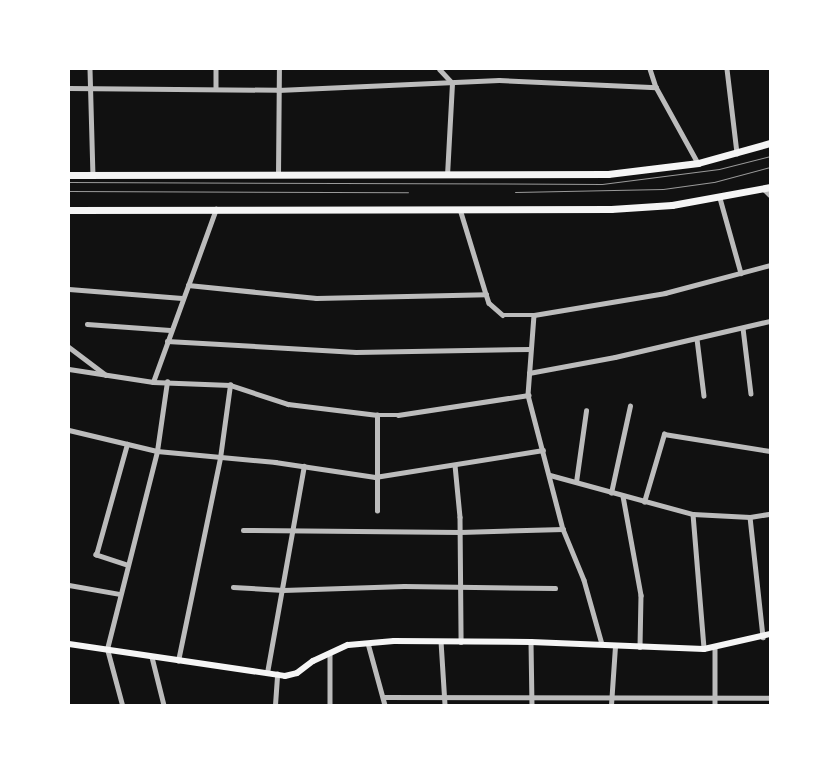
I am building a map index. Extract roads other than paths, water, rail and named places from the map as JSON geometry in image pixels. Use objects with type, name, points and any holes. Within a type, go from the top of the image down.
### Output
[{"type":"highway","points":[[69,174],[608,174],[698,163],[770,144]]},
{"type":"highway","points":[[69,210],[634,208],[720,198],[767,188]]},
{"type":"main road","points":[[69,644],[276,674],[297,673],[330,653],[348,645],[368,643],[531,642],[704,649],[770,634]]},
{"type":"street","points":[[90,69],[93,175]]},
{"type":"street","points":[[216,69],[216,89]]},
{"type":"street","points":[[278,174],[279,69]]},
{"type":"street","points":[[439,69],[452,83],[446,175]]},
{"type":"street","points":[[650,69],[656,86],[698,163]]},
{"type":"street","points":[[727,69],[737,154]]},
{"type":"street","points":[[69,88],[278,90],[499,80],[656,86]]},
{"type":"street","points":[[767,188],[770,195]]},
{"type":"street","points":[[720,198],[741,273]]},
{"type":"street","points":[[153,382],[170,330],[217,208]]},
{"type":"street","points":[[460,209],[489,303],[503,315],[534,315],[665,293],[770,266]]},
{"type":"street","points":[[188,285],[316,298],[486,294]]},
{"type":"street","points":[[69,289],[182,298]]},
{"type":"street","points":[[534,315],[528,395],[563,529],[584,580],[602,644]]},
{"type":"street","points":[[529,373],[697,339],[770,321]]},
{"type":"street","points":[[87,324],[170,330]]},
{"type":"street","points":[[743,328],[751,394]]},
{"type":"street","points":[[697,339],[704,396]]},
{"type":"street","points":[[166,341],[356,352],[530,349]]},
{"type":"street","points":[[69,347],[107,375]]},
{"type":"street","points":[[69,369],[153,382],[230,386],[288,404],[377,415],[398,416],[528,395]]},
{"type":"street","points":[[122,705],[106,650],[157,451],[167,382]]},
{"type":"street","points":[[178,661],[220,458],[230,386]]},
{"type":"street","points":[[612,493],[630,406]]},
{"type":"street","points":[[576,482],[586,412]]},
{"type":"street","points":[[377,415],[375,477],[377,511]]},
{"type":"street","points":[[69,430],[157,451],[304,466],[375,477],[543,450]]},
{"type":"street","points":[[644,502],[664,434],[770,451]]},
{"type":"street","points":[[127,444],[96,555],[127,565]]},
{"type":"street","points":[[455,465],[460,532],[461,642]]},
{"type":"street","points":[[268,673],[304,466]]},
{"type":"street","points":[[550,475],[693,514],[750,517],[770,514]]},
{"type":"street","points":[[623,496],[640,594],[640,647]]},
{"type":"street","points":[[693,514],[704,649]]},
{"type":"street","points":[[750,517],[763,637]]},
{"type":"street","points":[[243,530],[292,532],[460,532],[563,529]]},
{"type":"street","points":[[69,585],[120,594]]},
{"type":"street","points":[[233,587],[283,590],[461,587],[555,588]]},
{"type":"street","points":[[441,642],[445,705]]},
{"type":"street","points":[[531,642],[532,705]]},
{"type":"street","points":[[368,643],[385,705]]},
{"type":"street","points":[[611,705],[616,646]]},
{"type":"street","points":[[715,648],[715,705]]},
{"type":"street","points":[[330,653],[330,705]]},
{"type":"street","points":[[152,657],[166,705]]},
{"type":"street","points":[[275,705],[276,674]]},
{"type":"street","points":[[383,697],[770,698]]},
{"type":"tram line","points":[[69,182],[602,184],[719,169],[770,156]]},
{"type":"tram line","points":[[515,192],[663,189],[714,182],[770,167]]},
{"type":"tram line","points":[[69,191],[408,192]]}]
